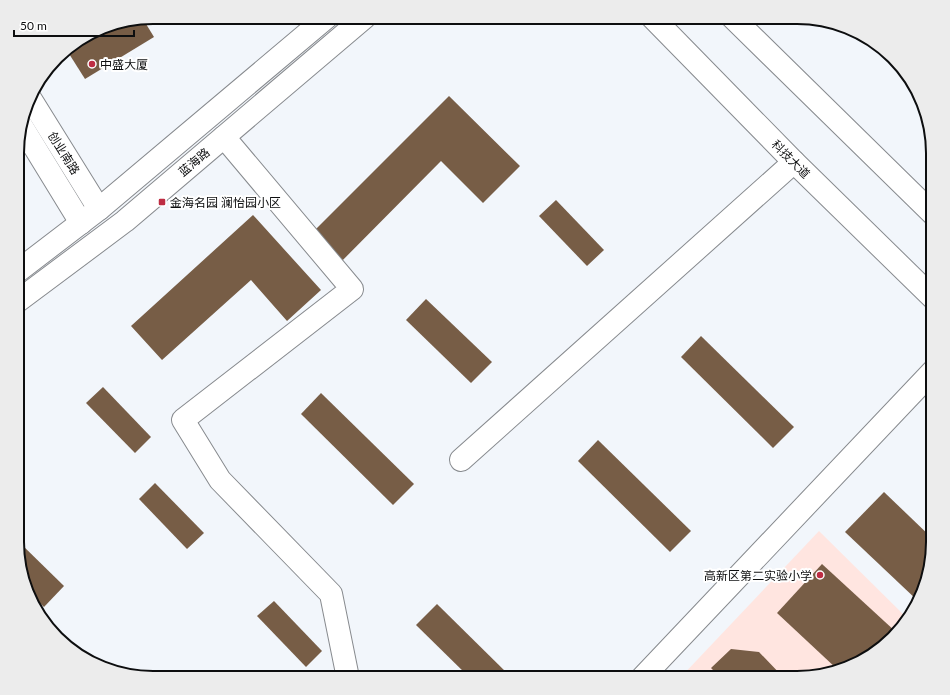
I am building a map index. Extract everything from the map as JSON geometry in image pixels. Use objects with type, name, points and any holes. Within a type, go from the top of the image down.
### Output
[{"type":"street","name":"蓝海路","points":[[24,266],[99,209],[320,24]]},
{"type":"street","name":"蓝海路","points":[[24,296],[125,221],[357,24]]},
{"type":"street","name":"科技大道","points":[[659,24],[794,162],[926,291]]},
{"type":"street","points":[[739,24],[926,207]]},
{"type":"street","name":"创业南路","points":[[34,104],[99,209]]},
{"type":"street","name":"创业南路","points":[[26,133],[81,223]]},
{"type":"street","points":[[224,137],[352,289],[183,420],[220,480],[331,594],[347,671]]},
{"type":"street","points":[[461,460],[794,162]]},
{"type":"street","points":[[649,671],[926,378]]},
{"type":"shaded area","name":"高新区第二实验小学","points":[[819,531],[903,614],[894,627],[882,639],[868,649],[854,658],[822,669],[805,671],[687,671]]},
{"type":"building","name":"中盛大厦","points":[[146,24],[154,37],[85,79],[70,55],[89,41],[104,34],[128,26]]},
{"type":"building","points":[[449,96],[520,166],[483,203],[441,161],[330,273],[301,244]]},
{"type":"building","points":[[556,200],[604,250],[587,266],[539,216]]},
{"type":"building","points":[[253,215],[321,290],[287,321],[251,280],[162,360],[131,326]]},
{"type":"building","points":[[426,299],[492,362],[471,383],[406,320]]},
{"type":"building","points":[[701,336],[794,427],[773,448],[681,357]]},
{"type":"building","points":[[103,387],[151,437],[135,453],[86,403]]},
{"type":"building","points":[[321,393],[414,484],[393,505],[301,414]]},
{"type":"building","points":[[598,440],[691,531],[670,552],[578,461]]},
{"type":"building","points":[[155,483],[204,533],[187,549],[139,499]]},
{"type":"building","points":[[884,492],[926,532],[924,567],[914,597],[845,532]]},
{"type":"building","points":[[24,547],[64,586],[44,607],[37,599],[28,575]]},
{"type":"building","points":[[822,564],[892,629],[882,639],[854,658],[833,665],[777,613]]},
{"type":"building","points":[[274,601],[322,651],[306,667],[257,616]]},
{"type":"building","points":[[437,604],[505,671],[463,671],[416,625]]},
{"type":"building","points":[[731,649],[759,652],[777,671],[714,671],[711,668]]},
{"type":"place","name":"中盛大厦","points":[[92,64]]},
{"type":"place","name":"金海名园 澜怡园小区","points":[[162,202]]},
{"type":"place","name":"高新区第二实验小学","points":[[820,575]]}]
